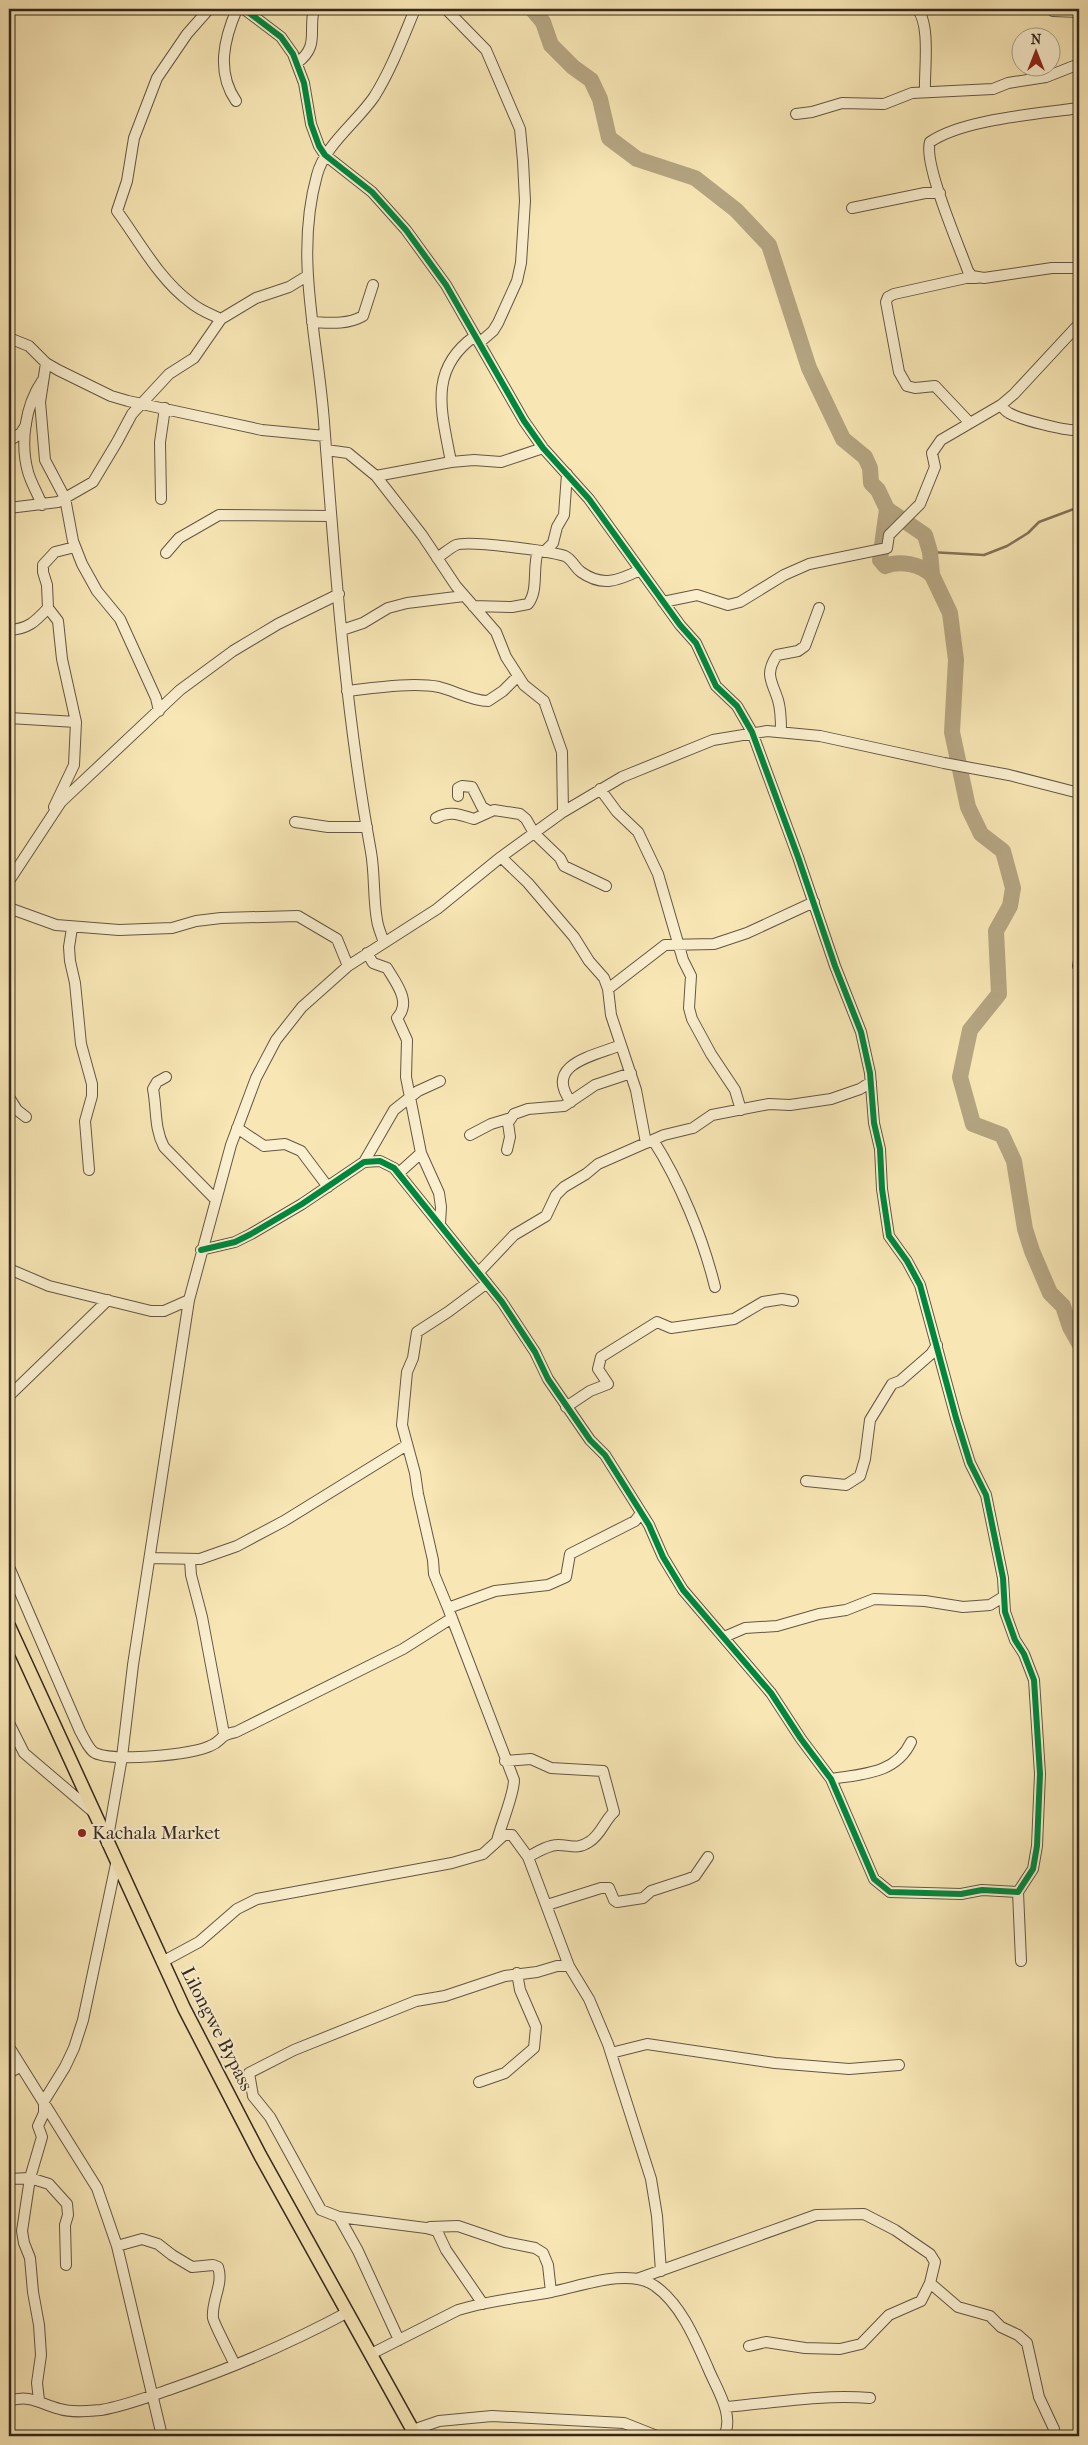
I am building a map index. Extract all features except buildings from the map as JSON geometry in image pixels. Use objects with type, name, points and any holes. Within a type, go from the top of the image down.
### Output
[{"type":"main road","name":"Lilongwe Bypass","points":[[9,1626],[106,1843],[162,1962],[260,2155],[415,2433]]},
{"type":"street","points":[[209,9],[187,34],[157,78],[134,138],[128,181],[117,211],[144,250],[181,295],[196,306],[221,319]]},
{"type":"street","points":[[236,101],[228,89],[224,75],[224,62],[230,25],[237,9]]},
{"type":"street","points":[[244,9],[281,36],[297,63],[311,124],[319,146],[325,155],[372,192],[406,230],[446,285],[516,408],[543,448],[589,499],[663,602],[696,643],[716,686],[737,706],[752,732],[814,902],[835,966],[861,1032],[871,1082],[889,1236],[907,1261],[920,1285],[970,1463],[986,1495],[1000,1558],[1005,1612],[1015,1640],[1024,1654],[1034,1680],[1039,1754],[1036,1858],[1030,1877],[1018,1892],[1021,1961]]},
{"type":"street","points":[[297,63],[306,56],[310,48],[314,9]]},
{"type":"street","points":[[384,943],[377,920],[372,856],[347,692],[330,516],[325,436],[307,276],[311,204],[317,176],[325,155],[375,95],[397,52],[415,9]]},
{"type":"street","points":[[446,9],[486,50],[520,129],[525,201],[521,263],[517,281],[493,331],[459,350],[449,363],[441,389],[443,423],[451,462]]},
{"type":"street","points":[[917,9],[920,12],[925,29],[925,92]]},
{"type":"street","points":[[1053,12],[1079,12]]},
{"type":"street","points":[[796,114],[812,112],[842,103],[884,104],[912,93],[993,89],[1008,83],[1046,77],[1079,64]]},
{"type":"street","points":[[978,278],[968,271],[940,193],[928,150],[930,142],[953,130],[1020,116],[1079,108]]},
{"type":"street","points":[[852,208],[926,193],[940,193]]},
{"type":"street","points":[[970,423],[935,386],[916,388],[907,386],[899,372],[886,302],[888,297],[966,278],[1052,268],[1079,268]]},
{"type":"street","points":[[9,508],[42,505],[65,498],[93,482],[132,414],[169,374],[194,358],[221,319],[256,298],[289,288],[307,276]]},
{"type":"street","points":[[312,322],[333,324],[354,321],[363,316],[374,285]]},
{"type":"street","points":[[663,602],[697,596],[728,605],[740,602],[784,574],[809,564],[886,548],[890,536],[920,504],[935,466],[932,453],[935,446],[941,440],[1001,405],[1025,383],[1079,324]]},
{"type":"street","points":[[9,338],[29,346],[46,363],[111,396],[262,430],[325,436]]},
{"type":"street","points":[[46,363],[40,402],[45,460],[65,498],[75,547],[97,591],[120,619],[156,698],[158,710]]},
{"type":"street","points":[[42,380],[31,398],[25,438],[28,472],[42,505]]},
{"type":"street","points":[[1001,405],[1006,412],[1018,418],[1059,428],[1079,430]]},
{"type":"street","points":[[161,499],[160,442],[165,408]]},
{"type":"street","points":[[9,440],[21,433],[27,424]]},
{"type":"street","points":[[376,476],[451,462],[474,460],[502,462],[543,448]]},
{"type":"street","points":[[326,450],[348,453],[376,476],[422,535],[464,596],[496,632],[506,657],[518,676],[528,689],[544,701],[558,736],[562,752],[563,812]]},
{"type":"street","points":[[473,606],[512,607],[528,604],[533,598],[534,566],[542,552],[553,543],[557,527],[564,515],[567,474]]},
{"type":"street","points":[[166,553],[179,538],[219,515],[330,516]]},
{"type":"street","points":[[437,558],[456,545],[462,544],[542,552],[570,558],[580,571],[598,581],[610,582],[620,580],[640,570]]},
{"type":"street","points":[[49,820],[74,765],[76,722],[62,659],[58,621],[48,608],[43,565],[55,552],[75,547]]},
{"type":"street","points":[[9,881],[61,802],[180,690],[216,661],[278,624],[339,594]]},
{"type":"street","points":[[342,630],[363,623],[378,613],[397,606],[464,596]]},
{"type":"street","points":[[9,630],[21,630],[31,626],[48,608]]},
{"type":"street","points":[[781,731],[778,699],[770,683],[772,664],[777,655],[798,651],[805,646],[819,608]]},
{"type":"street","points":[[347,692],[376,688],[426,686],[439,687],[488,701],[502,692],[518,676]]},
{"type":"street","points":[[9,718],[76,722]]},
{"type":"street","points":[[106,1843],[122,1757],[133,1665],[188,1300],[215,1199],[237,1128],[256,1078],[276,1040],[314,995],[348,966],[437,909],[501,857],[563,812],[629,774],[699,744],[752,732],[781,731],[828,737],[944,763],[1009,775],[1079,793]]},
{"type":"street","points":[[458,796],[458,788],[462,786],[472,787],[482,807],[489,811]]},
{"type":"street","points":[[600,789],[617,812],[638,832],[658,874],[683,960],[691,976],[689,1008],[692,1019],[711,1054],[735,1090],[741,1110]]},
{"type":"street","points":[[436,818],[445,813],[456,813],[474,819],[494,810],[520,814],[526,819],[534,833],[560,858],[564,866],[606,886]]},
{"type":"street","points":[[295,822],[328,828],[367,827]]},
{"type":"street","points":[[501,857],[528,883],[574,938],[604,978],[608,989],[611,1015],[650,1142],[664,1156],[698,1231],[715,1287]]},
{"type":"street","points":[[608,989],[665,945],[720,943],[786,916],[814,902]]},
{"type":"street","points":[[9,908],[40,920],[72,928],[141,930],[172,928],[196,921],[222,918],[291,915],[306,919],[337,939],[348,966]]},
{"type":"street","points":[[72,928],[70,962],[75,983],[81,1044],[92,1084],[92,1096],[85,1121],[89,1170]]},
{"type":"street","points":[[367,953],[373,963],[387,968],[404,1000],[403,1009],[397,1018],[407,1040],[406,1077],[409,1098],[421,1153],[439,1193],[441,1207],[440,1224]]},
{"type":"street","points":[[572,1102],[563,1090],[562,1079],[567,1068],[621,1045]]},
{"type":"street","points":[[470,1135],[491,1124],[511,1118],[522,1110],[551,1105],[564,1106],[602,1082],[630,1073]]},
{"type":"street","points":[[166,1077],[157,1082],[153,1089],[157,1110],[155,1121],[160,1140],[164,1147],[215,1199]]},
{"type":"street","points":[[201,1250],[235,1242],[251,1234],[328,1187],[364,1162],[391,1114],[409,1098],[440,1081]]},
{"type":"street","points":[[479,1272],[514,1235],[546,1216],[556,1195],[564,1186],[586,1174],[598,1164],[650,1142],[693,1128],[712,1115],[769,1104],[790,1105],[832,1099],[860,1089],[871,1082]]},
{"type":"street","points":[[9,1097],[17,1110],[26,1116]]},
{"type":"street","points":[[507,1150],[510,1137],[508,1123],[511,1118]]},
{"type":"street","points":[[237,1128],[264,1146],[285,1144],[300,1151],[328,1187]]},
{"type":"street","points":[[400,1172],[421,1153]]},
{"type":"street","points":[[364,1162],[380,1161],[400,1172],[487,1283],[535,1352],[548,1379],[566,1407],[590,1440],[605,1456],[649,1525],[672,1572],[689,1597],[771,1693],[801,1739],[831,1779],[874,1879],[890,1892],[961,1894],[982,1890],[1018,1892]]},
{"type":"street","points":[[9,1269],[49,1286],[151,1311],[164,1311],[188,1300]]},
{"type":"street","points":[[487,1283],[417,1332],[413,1358],[407,1372],[402,1416],[433,1560],[434,1574],[488,1711],[505,1761],[512,1774],[514,1787],[501,1821],[497,1840]]},
{"type":"street","points":[[566,1407],[590,1391],[608,1384],[598,1369],[601,1357],[657,1322],[671,1328],[734,1319],[763,1302],[782,1299],[793,1301]]},
{"type":"street","points":[[9,1396],[108,1300]]},
{"type":"street","points":[[806,1480],[846,1485],[860,1476],[866,1459],[870,1420],[892,1384],[900,1381],[931,1354],[937,1345]]},
{"type":"street","points":[[150,1558],[190,1560],[210,1557],[237,1546],[284,1521],[407,1445]]},
{"type":"street","points":[[448,1608],[495,1592],[548,1585],[566,1577],[569,1570],[570,1554],[635,1521],[641,1513]]},
{"type":"street","points":[[190,1560],[191,1575],[202,1616],[224,1734]]},
{"type":"street","points":[[9,1567],[80,1731],[93,1752],[104,1756],[122,1757],[187,1752],[212,1746],[224,1734],[236,1732],[403,1649],[452,1618]]},
{"type":"street","points":[[724,1637],[745,1628],[777,1626],[819,1614],[846,1610],[874,1599],[925,1601],[963,1607],[990,1605],[1004,1597]]},
{"type":"street","points":[[9,1723],[24,1753],[92,1811]]},
{"type":"street","points":[[831,1779],[878,1772],[904,1756],[911,1742]]},
{"type":"street","points":[[505,1761],[531,1759],[551,1768],[603,1771],[614,1812],[605,1820],[599,1833],[590,1842],[578,1848],[558,1845],[528,1857]]},
{"type":"street","points":[[162,1962],[199,1942],[237,1908],[257,1899],[452,1862],[483,1854],[504,1835],[512,1836],[528,1857],[569,1966],[589,1998],[611,2053],[651,2179],[657,2216],[660,2271]]},
{"type":"street","points":[[547,1905],[601,1888],[609,1888],[614,1900],[617,1902],[643,1898],[651,1891],[668,1888],[695,1876],[708,1858]]},
{"type":"street","points":[[39,2400],[37,2383],[40,2355],[39,2325],[33,2292],[30,2258],[22,2231],[30,2178],[42,2137],[38,2126],[44,2113],[44,2101],[65,2068],[83,2020],[116,1864]]},
{"type":"street","points":[[483,2304],[446,2250],[437,2231],[426,2228],[351,2220],[321,2210],[270,2117],[252,2096],[249,2073],[294,2050],[393,2009],[517,1974],[537,1972],[557,1966],[569,1966]]},
{"type":"street","points":[[478,2082],[505,2073],[534,2048],[536,2027],[520,1990],[517,1974]]},
{"type":"street","points":[[611,2053],[647,2044],[775,2063],[849,2068],[900,2064]]},
{"type":"street","points":[[9,2047],[97,2188],[117,2246],[162,2436]]},
{"type":"street","points":[[9,2073],[21,2066]]},
{"type":"street","points":[[9,2179],[30,2178],[49,2184],[67,2204],[68,2215],[64,2226],[66,2264]]},
{"type":"street","points":[[371,2354],[458,2310],[596,2282],[637,2279],[816,2215],[864,2214],[895,2230],[930,2254],[935,2262],[930,2283],[921,2301],[889,2316],[861,2344],[840,2349],[805,2348],[766,2342],[749,2346]]},
{"type":"street","points":[[339,2217],[358,2251],[399,2340]]},
{"type":"street","points":[[426,2228],[458,2226],[505,2242],[535,2248],[543,2253],[548,2265],[551,2292]]},
{"type":"street","points":[[117,2246],[142,2239],[158,2244],[192,2267],[213,2265],[218,2267],[220,2280],[214,2302],[213,2320],[235,2365]]},
{"type":"street","points":[[637,2279],[654,2285],[674,2307],[697,2344],[725,2407],[727,2419],[724,2436]]},
{"type":"street","points":[[930,2283],[958,2307],[990,2316],[1001,2327],[1018,2335],[1027,2343],[1039,2397],[1054,2429],[1054,2436]]},
{"type":"street","points":[[9,2401],[27,2398],[39,2400],[60,2409],[99,2410],[121,2407],[235,2365],[307,2335],[348,2312]]},
{"type":"street","points":[[725,2407],[786,2400],[851,2396],[870,2398]]},
{"type":"street","points":[[415,2433],[439,2421],[492,2416],[624,2423],[657,2436]]},
{"type":"waterway","points":[[532,9],[543,22],[551,45],[573,67],[591,80],[600,99],[609,138],[637,159],[695,178],[736,210],[769,245],[809,368],[843,439],[865,457],[870,468],[871,483],[878,490],[887,509],[925,535],[930,552],[932,575],[950,613],[956,660],[952,732],[968,807],[981,834],[1003,851],[1013,888],[1010,906],[996,931],[999,994],[970,1030],[960,1077],[973,1124],[1002,1135],[1014,1161],[1025,1229],[1032,1251],[1050,1293],[1063,1306],[1070,1327],[1079,1343]]},
{"type":"waterway","points":[[930,552],[984,555],[1007,546],[1028,533],[1039,522],[1079,507]]},
{"type":"waterway","points":[[887,509],[880,560],[885,566],[897,563],[910,564],[922,568],[932,575]]},
{"type":"cycle path","points":[[201,1250],[235,1242],[251,1234],[302,1204],[364,1162],[380,1161],[394,1168],[502,1302],[535,1352],[548,1379],[590,1440],[605,1455],[649,1525],[663,1557],[683,1590],[771,1693],[801,1739],[831,1779],[874,1879],[890,1892],[961,1894],[982,1890],[1018,1892],[1033,1869],[1037,1846],[1040,1774],[1034,1680],[1024,1654],[1015,1640],[1005,1612],[1003,1578],[986,1495],[970,1463],[920,1285],[907,1261],[889,1236],[882,1189],[880,1149],[874,1123],[870,1073],[861,1032],[835,966],[798,857],[752,732],[737,706],[716,686],[696,643],[680,625],[589,499],[543,448],[524,421],[446,285],[406,230],[372,192],[325,155],[319,146],[311,124],[304,83],[293,54],[281,37],[244,9]]},
{"type":"place","name":"Kachala Market","points":[[82,1833]]}]
